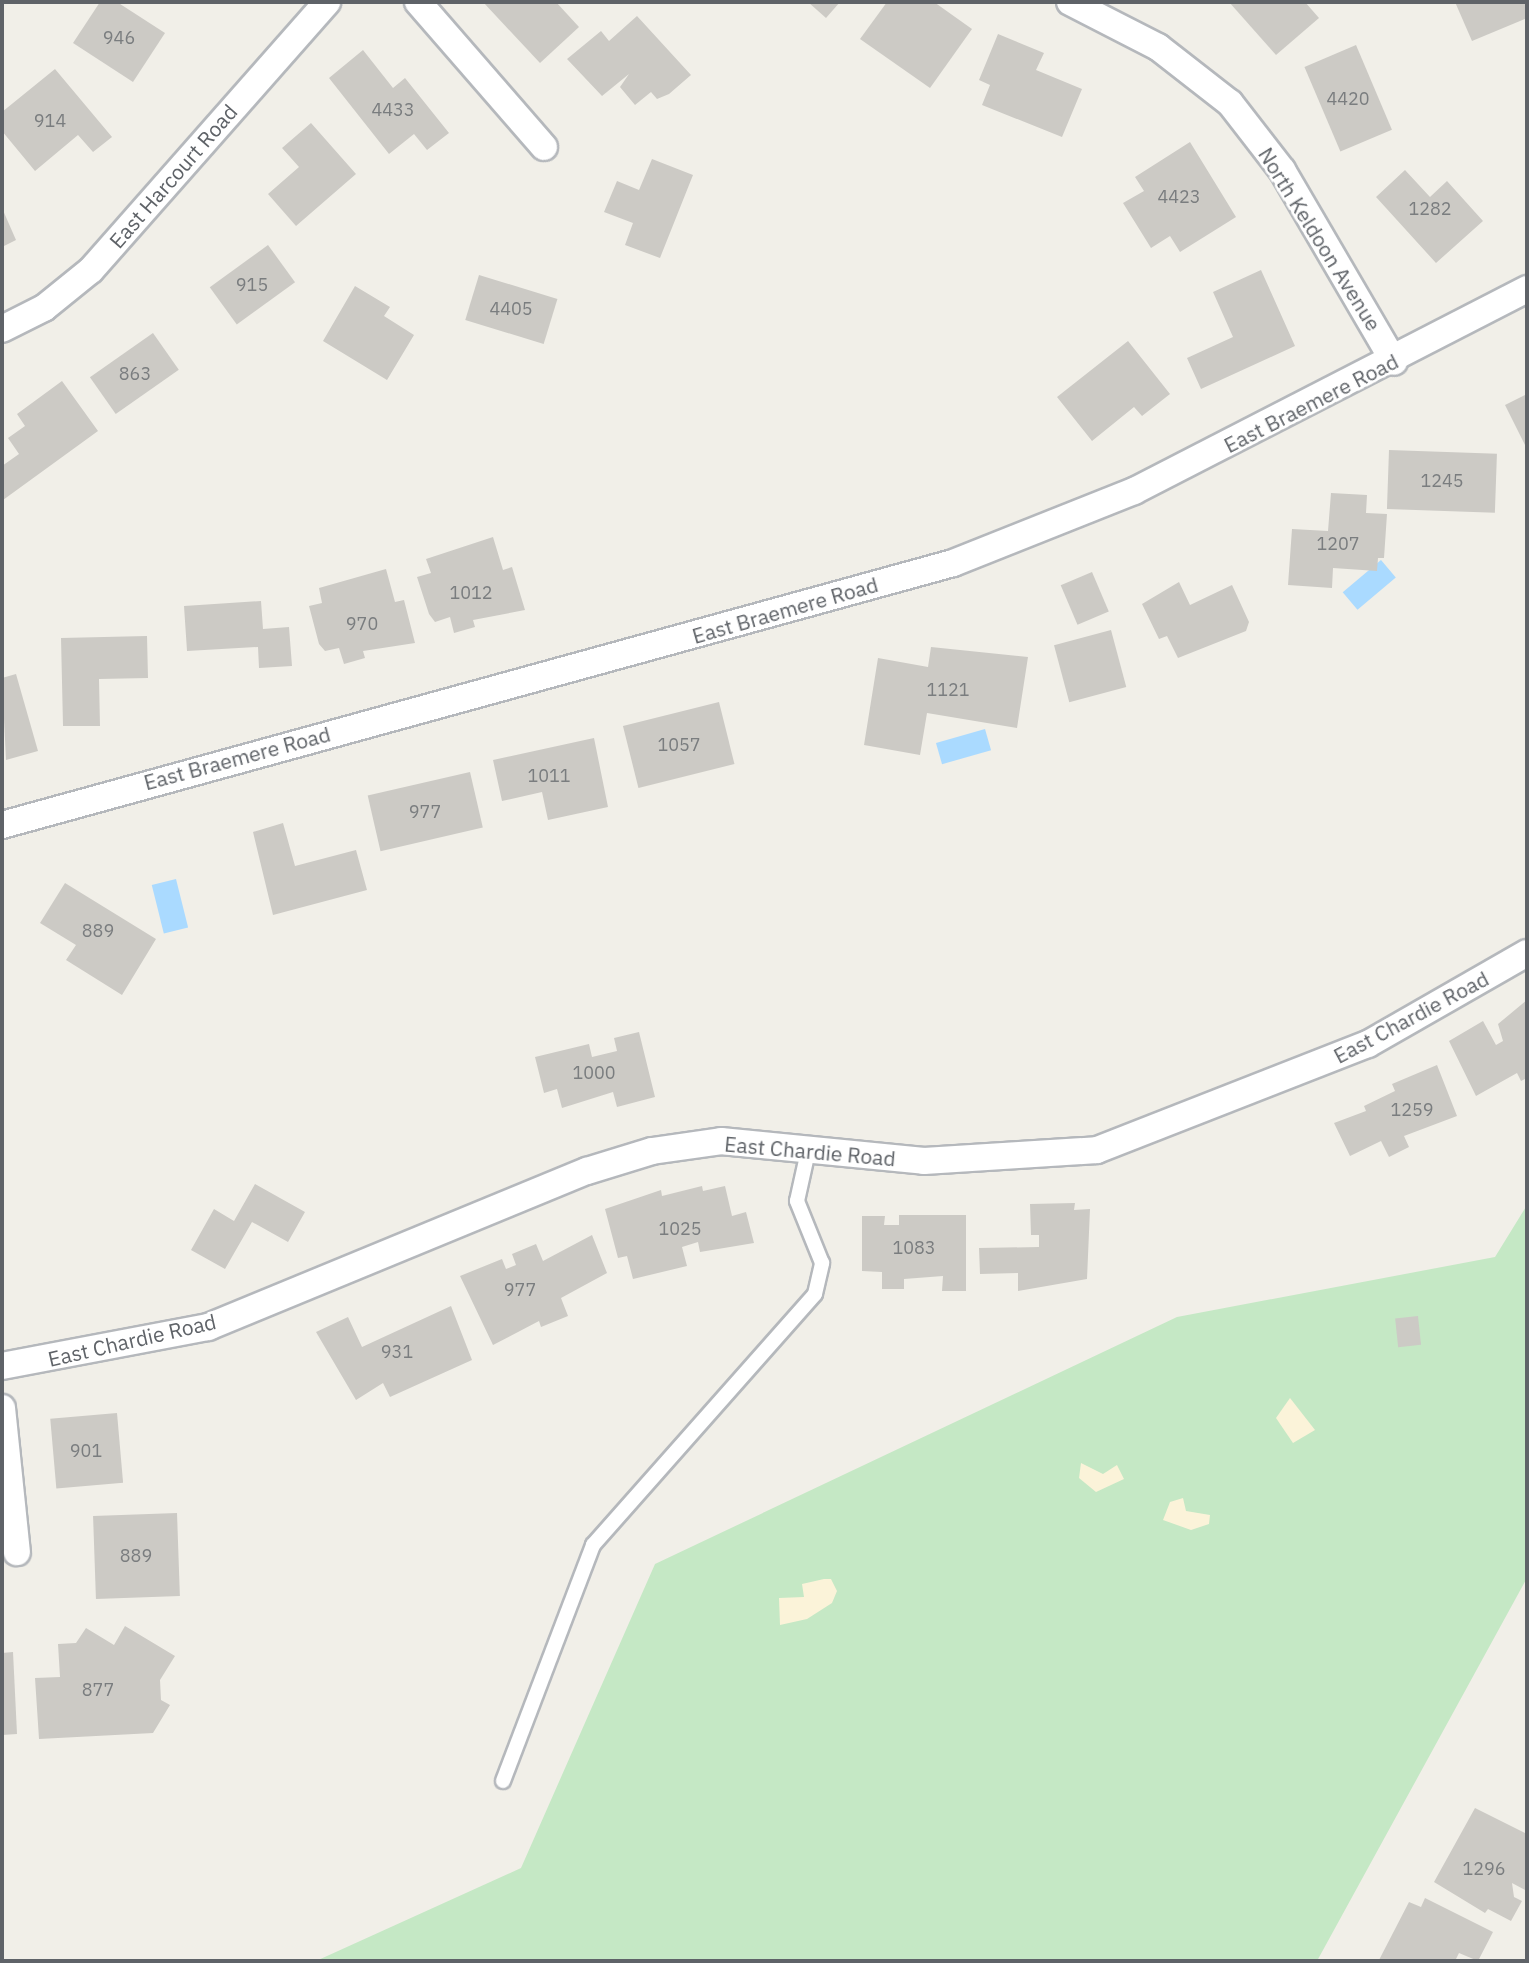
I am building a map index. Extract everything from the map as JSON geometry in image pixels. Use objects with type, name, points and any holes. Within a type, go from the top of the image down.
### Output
[{"type":"street","name":"East Harcourt Road","points":[[2,329],[44,308],[91,270],[327,2]]},
{"type":"street","points":[[418,2],[544,147]]},
{"type":"street","name":"North Keldoon Avenue","points":[[1070,2],[1158,47],[1230,103],[1282,170],[1394,362]]},
{"type":"street","name":"East Braemere Road","points":[[2,825],[953,563],[1134,491],[1394,362],[1527,289]]},
{"type":"street","name":"East Chardie Road","points":[[2,1366],[208,1327],[587,1171],[652,1151],[722,1142],[809,1147],[924,1161],[1097,1150],[1368,1044],[1527,953]]},
{"type":"street","points":[[2,1408],[17,1552]]},
{"type":"lane","points":[[503,1781],[593,1545],[815,1294],[822,1262],[797,1201],[809,1147]]},
{"type":"green space","points":[[1527,1205],[1527,1578],[1317,1961],[316,1961],[521,1868],[655,1564],[1177,1317],[1495,1257]]},
{"type":"sand","points":[[1290,1398],[1315,1430],[1293,1443],[1276,1418]]},
{"type":"sand","points":[[1081,1463],[1103,1474],[1117,1465],[1124,1479],[1096,1492],[1079,1478]]},
{"type":"sand","points":[[1183,1498],[1186,1511],[1210,1515],[1209,1524],[1191,1530],[1163,1520],[1170,1502]]},
{"type":"sand","points":[[831,1579],[837,1591],[832,1603],[807,1619],[780,1625],[779,1598],[804,1597],[802,1584]]},
{"type":"water","points":[[1381,560],[1396,578],[1357,610],[1343,592]]},
{"type":"water","points":[[985,729],[991,750],[942,764],[936,743]]},
{"type":"water","points":[[176,879],[188,928],[164,934],[152,885]]},
{"type":"building","points":[[100,2],[117,2],[165,33],[133,82],[73,43]]},
{"type":"building","points":[[483,2],[556,2],[579,27],[540,63]]},
{"type":"building","points":[[808,2],[840,2],[826,18]]},
{"type":"building","points":[[887,2],[934,2],[972,29],[930,88],[860,39]]},
{"type":"building","points":[[1229,2],[1305,2],[1319,18],[1276,55]]},
{"type":"building","points":[[1455,2],[1527,2],[1527,18],[1472,41]]},
{"type":"building","points":[[637,16],[691,75],[669,94],[657,99],[651,92],[635,105],[620,87],[629,74],[602,96],[567,59],[601,31],[609,41]]},
{"type":"building","points":[[998,34],[1044,53],[1036,70],[1082,89],[1062,137],[982,105],[990,85],[979,80]]},
{"type":"building","points":[[1356,45],[1392,130],[1340,152],[1304,67]]},
{"type":"building","points":[[363,50],[393,88],[405,78],[449,133],[427,150],[414,134],[389,154],[329,78]]},
{"type":"building","points":[[55,69],[112,137],[93,152],[78,135],[35,171],[2,131],[2,112]]},
{"type":"building","points":[[311,123],[356,174],[296,226],[268,194],[299,167],[282,148]]},
{"type":"building","points":[[1190,142],[1236,217],[1180,252],[1170,236],[1151,248],[1123,203],[1144,191],[1135,177]]},
{"type":"building","points":[[652,159],[693,175],[660,258],[625,245],[633,223],[604,212],[617,181],[639,190]]},
{"type":"building","points":[[1405,170],[1430,197],[1447,181],[1483,221],[1436,263],[1376,197]]},
{"type":"building","points":[[2,208],[16,240],[2,247]]},
{"type":"building","points":[[268,245],[295,282],[237,325],[210,287]]},
{"type":"building","points":[[1261,270],[1295,346],[1201,389],[1187,358],[1233,337],[1213,292]]},
{"type":"building","points":[[479,275],[557,299],[544,344],[465,320]]},
{"type":"building","points":[[355,286],[390,307],[384,316],[414,335],[387,380],[323,341]]},
{"type":"building","points":[[153,333],[179,370],[116,414],[90,377]]},
{"type":"building","points":[[1128,341],[1170,394],[1142,416],[1134,407],[1092,441],[1057,397]]},
{"type":"building","points":[[62,381],[98,431],[3,500],[2,466],[19,454],[8,438],[25,426],[17,414]]},
{"type":"building","points":[[1527,394],[1527,449],[1505,405]]},
{"type":"building","points":[[1389,450],[1497,454],[1495,513],[1387,509]]},
{"type":"building","points":[[1331,493],[1367,495],[1366,513],[1387,514],[1384,558],[1378,558],[1377,571],[1333,568],[1332,588],[1288,585],[1292,529],[1328,531]]},
{"type":"building","points":[[493,537],[503,570],[512,567],[525,610],[473,620],[475,627],[454,633],[450,617],[435,622],[429,614],[417,577],[431,573],[426,559]]},
{"type":"building","points":[[386,569],[395,602],[404,600],[415,643],[363,651],[365,658],[344,664],[339,648],[325,651],[319,644],[309,606],[322,603],[319,588]]},
{"type":"building","points":[[1092,572],[1109,612],[1078,625],[1061,585]]},
{"type":"building","points":[[1179,582],[1190,605],[1232,585],[1249,622],[1246,631],[1178,658],[1167,636],[1159,639],[1142,604]]},
{"type":"building","points":[[261,601],[263,629],[289,627],[292,666],[259,668],[258,647],[187,651],[184,606]]},
{"type":"building","points":[[1111,630],[1126,687],[1069,702],[1054,645]]},
{"type":"building","points":[[147,636],[148,678],[99,679],[100,726],[63,726],[61,638]]},
{"type":"building","points":[[931,647],[1028,657],[1017,728],[927,713],[920,755],[864,745],[878,658],[928,667]]},
{"type":"building","points":[[16,674],[38,751],[6,760],[2,678]]},
{"type":"building","points":[[719,702],[734,764],[638,788],[623,726]]},
{"type":"building","points":[[594,738],[608,807],[548,820],[542,792],[502,801],[493,760]]},
{"type":"building","points":[[470,772],[483,828],[381,851],[368,796]]},
{"type":"building","points":[[283,823],[295,866],[356,850],[367,890],[273,915],[253,832]]},
{"type":"building","points":[[65,883],[156,939],[122,995],[66,960],[76,945],[40,923]]},
{"type":"building","points":[[1527,1000],[1527,1078],[1521,1081],[1517,1073],[1476,1096],[1449,1041],[1483,1021],[1496,1045],[1503,1041],[1498,1024]]},
{"type":"building","points":[[639,1032],[655,1097],[617,1107],[613,1092],[562,1108],[557,1089],[544,1093],[535,1057],[589,1044],[592,1057],[617,1051],[614,1038]]},
{"type":"building","points":[[1437,1065],[1457,1116],[1404,1136],[1409,1147],[1389,1157],[1381,1141],[1350,1156],[1334,1123],[1366,1111],[1364,1106],[1395,1091],[1392,1084]]},
{"type":"building","points":[[255,1184],[305,1212],[288,1242],[252,1222],[225,1269],[191,1250],[214,1209],[234,1221]]},
{"type":"building","points":[[702,1186],[703,1191],[725,1186],[732,1216],[746,1212],[754,1243],[700,1252],[698,1242],[682,1247],[687,1266],[633,1279],[627,1256],[618,1258],[605,1209],[661,1190],[662,1196]]},
{"type":"building","points":[[1075,1203],[1074,1210],[1090,1209],[1087,1279],[1018,1291],[1018,1273],[980,1274],[979,1248],[1039,1247],[1039,1235],[1031,1235],[1030,1204]]},
{"type":"building","points":[[899,1215],[966,1215],[966,1291],[942,1291],[943,1276],[904,1279],[904,1289],[882,1289],[882,1272],[862,1271],[862,1216],[885,1216],[884,1225],[899,1225]]},
{"type":"building","points":[[592,1235],[607,1273],[561,1298],[568,1316],[541,1327],[539,1321],[493,1345],[460,1276],[502,1259],[506,1269],[516,1265],[512,1254],[536,1244],[543,1261]]},
{"type":"building","points":[[451,1306],[472,1360],[390,1397],[383,1383],[356,1400],[316,1332],[348,1317],[362,1347]]},
{"type":"building","points":[[1418,1316],[1421,1345],[1398,1347],[1395,1318]]},
{"type":"building","points":[[117,1413],[123,1483],[56,1489],[50,1419]]},
{"type":"building","points":[[177,1513],[180,1596],[96,1599],[93,1516]]},
{"type":"building","points":[[125,1626],[175,1656],[160,1680],[161,1700],[170,1705],[153,1733],[39,1739],[35,1678],[60,1677],[58,1644],[76,1643],[86,1628],[114,1645]]},
{"type":"building","points":[[13,1652],[17,1734],[2,1735],[2,1653]]},
{"type":"building","points":[[1475,1808],[1527,1834],[1527,1891],[1512,1883],[1514,1897],[1522,1901],[1511,1921],[1488,1909],[1485,1913],[1434,1882]]},
{"type":"building","points":[[1425,1898],[1493,1932],[1478,1961],[1459,1953],[1455,1961],[1379,1960],[1409,1902],[1421,1907]]}]
